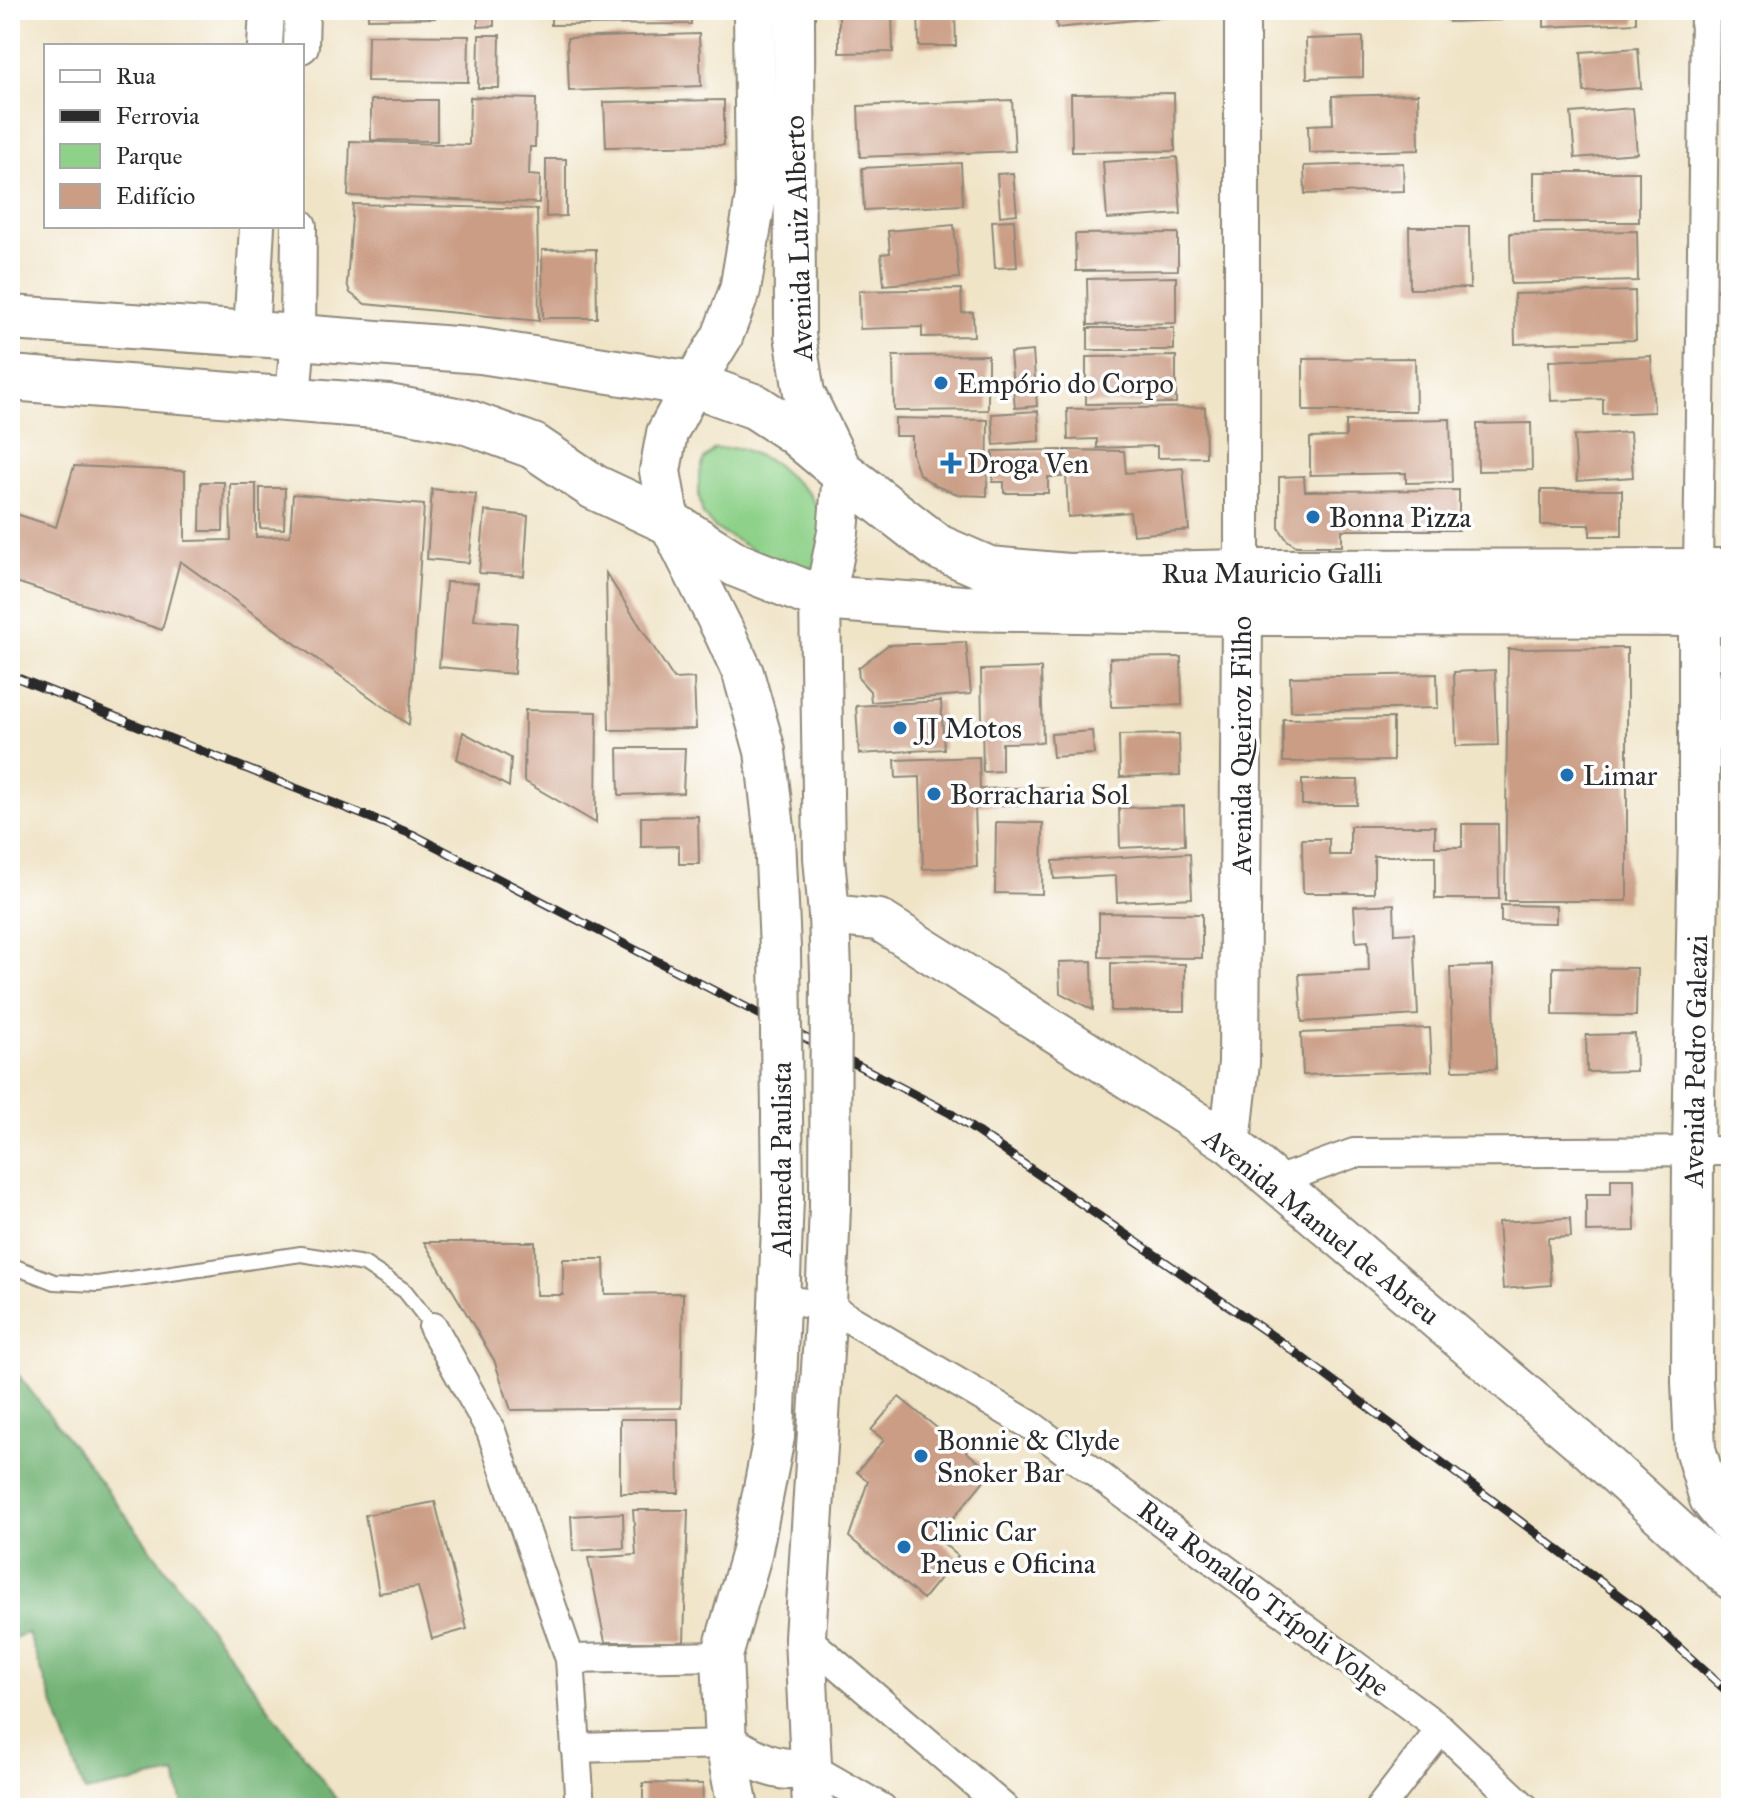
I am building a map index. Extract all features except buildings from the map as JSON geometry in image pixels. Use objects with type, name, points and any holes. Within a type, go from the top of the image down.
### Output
[{"type":"main road","name":"Avenida Luiz Alberto","points":[[669,522],[660,471],[667,433],[722,337],[740,290],[756,196],[754,10]]},
{"type":"main road","name":"Avenida Luiz Alberto","points":[[794,10],[795,335],[804,393],[843,473]]},
{"type":"main road","name":"Rua Mauricio Galli","points":[[10,318],[481,351],[693,384],[756,407],[793,431],[938,547],[989,569],[1242,592]]},
{"type":"main road","name":"Rua Mauricio Galli","points":[[10,378],[389,407],[467,422],[533,446],[594,487],[669,522],[737,565],[820,598],[963,608],[1242,592],[1715,593]]},
{"type":"main road","points":[[820,598],[829,578],[838,532],[843,473]]},
{"type":"main road","name":"Alameda Paulista","points":[[669,522],[743,673],[765,751],[775,837],[780,949],[783,1198],[774,1437],[751,1555],[722,1656],[726,1744],[738,1808]]},
{"type":"main road","name":"Avenida Queiroz Filho","points":[[1230,1143],[1239,1063],[1242,592]]},
{"type":"main road","name":"Avenida Pedro Galeazi","points":[[1715,593],[1699,829],[1712,1151],[1692,1382],[1695,1449],[1710,1499],[1731,1525]]},
{"type":"main road","name":"Alameda Paulista","points":[[813,1808],[805,1637],[830,1207],[831,973],[824,857],[820,598]]},
{"type":"main road","name":"Avenida Manuel de Abreu","points":[[829,915],[879,920],[1230,1143],[1587,1447],[1731,1579]]},
{"type":"main road","points":[[726,1744],[768,1767],[796,1770],[811,1767]]},
{"type":"street","points":[[265,44],[267,10]]},
{"type":"street","points":[[301,44],[302,10]]},
{"type":"street","name":"Avenida Queiroz Filho","points":[[1242,10],[1242,592]]},
{"type":"street","name":"Avenida Pedro Galeazi","points":[[1705,10],[1715,593]]},
{"type":"street","points":[[251,333],[257,228]]},
{"type":"street","points":[[293,399],[298,337],[299,228]]},
{"type":"street","points":[[1274,1182],[1354,1153],[1712,1151]]},
{"type":"street","name":"Rua Ronaldo Trípoli Volpe","points":[[779,1300],[826,1305],[1032,1426],[1441,1729],[1525,1808]]},
{"type":"street","points":[[433,1327],[491,1431],[570,1659],[580,1808]]},
{"type":"street","points":[[805,1637],[1004,1808]]},
{"type":"street","points":[[570,1659],[722,1656]]},
{"type":"street","points":[[1380,1808],[1441,1729]]},
{"type":"street","points":[[575,1748],[726,1744]]},
{"type":"street","points":[[811,1767],[882,1808]]},
{"type":"lane","points":[[10,1265],[54,1282],[97,1284],[301,1254],[364,1264],[405,1291],[433,1327]]},
{"type":"green space","points":[[740,448],[773,462],[809,494],[827,522],[829,553],[805,580],[715,528],[703,515],[699,477],[704,459],[714,449]]},
{"type":"green space","points":[[10,1364],[343,1808],[184,1808],[175,1774],[85,1792],[28,1633],[10,1639]]},
{"type":"railway","points":[[10,675],[414,835],[950,1113],[1284,1344],[1637,1609],[1731,1695]]},
{"type":"place","name":"Empório do Corpo","points":[[941,383]]},
{"type":"place","name":"Droga Ven","points":[[951,463]]},
{"type":"place","name":"Bonna Pizza","points":[[1313,517]]},
{"type":"place","name":"JJ Motos","points":[[900,728]]},
{"type":"place","name":"Limar","points":[[1567,775]]},
{"type":"place","name":"Borracharia Sol","points":[[934,794]]},
{"type":"place","name":"Bonnie & Clyde Snoker Bar","points":[[921,1456]]},
{"type":"place","name":"Clinic Car Pneus e Oficina","points":[[904,1547]]}]
